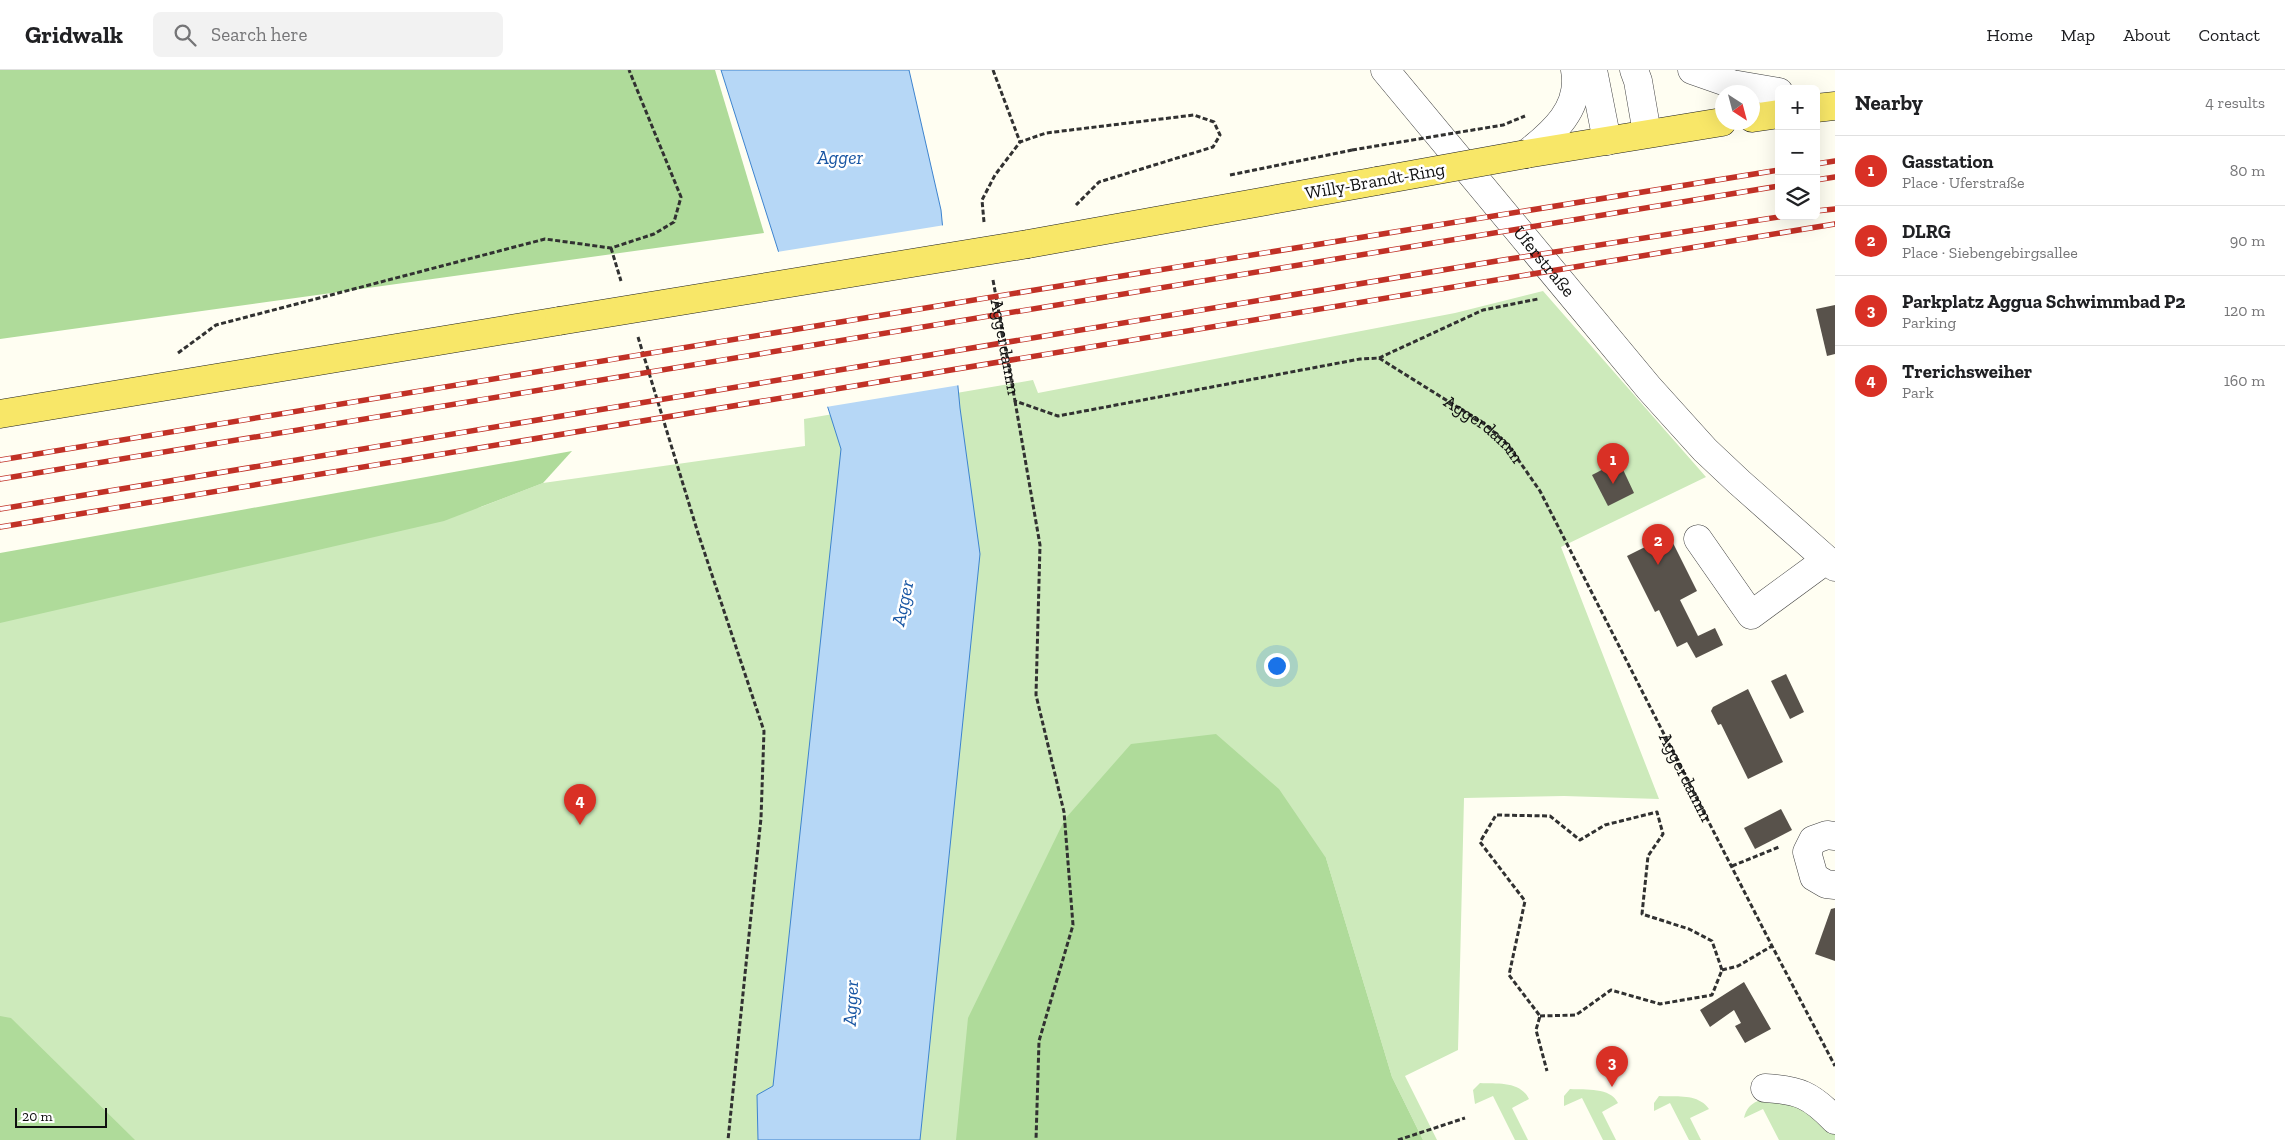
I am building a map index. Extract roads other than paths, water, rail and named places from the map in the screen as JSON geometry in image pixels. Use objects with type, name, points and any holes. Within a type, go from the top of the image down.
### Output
[{"type":"main road","points":[[1820,107],[1835,104]]},
{"type":"main road","points":[[1760,117],[1775,115]]},
{"type":"main road","name":"Willy-Brandt-Ring","points":[[0,414],[1028,244],[1377,181],[1541,148],[1607,141],[1715,123]]},
{"type":"street","name":"Uferstraße","points":[[1384,70],[1649,388],[1706,450],[1830,564]]},
{"type":"street","points":[[1541,148],[1564,120],[1572,102],[1577,79],[1575,70]]},
{"type":"street","points":[[1593,70],[1607,141]]},
{"type":"street","points":[[1634,70],[1638,80],[1647,133]]},
{"type":"street","points":[[1692,70],[1732,84],[1775,91]]},
{"type":"street","points":[[1820,100],[1835,104]]},
{"type":"street","points":[[1698,539],[1750,615],[1830,564]]},
{"type":"street","points":[[1835,836],[1827,835],[1813,840],[1806,852],[1814,877],[1826,884],[1835,885]]},
{"type":"street","points":[[1765,1088],[1786,1090],[1811,1097],[1835,1120]]},
{"type":"water","name":"Agger","points":[[721,70],[909,70],[941,210],[960,408],[980,554],[920,1140],[758,1140],[757,1095],[773,1086],[841,449]]},
{"type":"railway","points":[[1820,163],[1835,161]]},
{"type":"railway","points":[[0,460],[1775,171]]},
{"type":"railway","points":[[1820,179],[1835,177]]},
{"type":"railway","points":[[0,479],[1775,187]]},
{"type":"railway","points":[[1820,211],[1835,209]]},
{"type":"railway","points":[[0,509],[1503,260],[1775,218]]},
{"type":"railway","points":[[0,527],[1835,224]]},
{"type":"place","name":"Gasstation","points":[[1613,484]]},
{"type":"place","name":"DLRG","points":[[1658,565]]},
{"type":"place","name":"Trerichsweiher","points":[[580,825]]},
{"type":"place","name":"Parkplatz Aggua Schwimmbad P2","points":[[1612,1087]]}]
